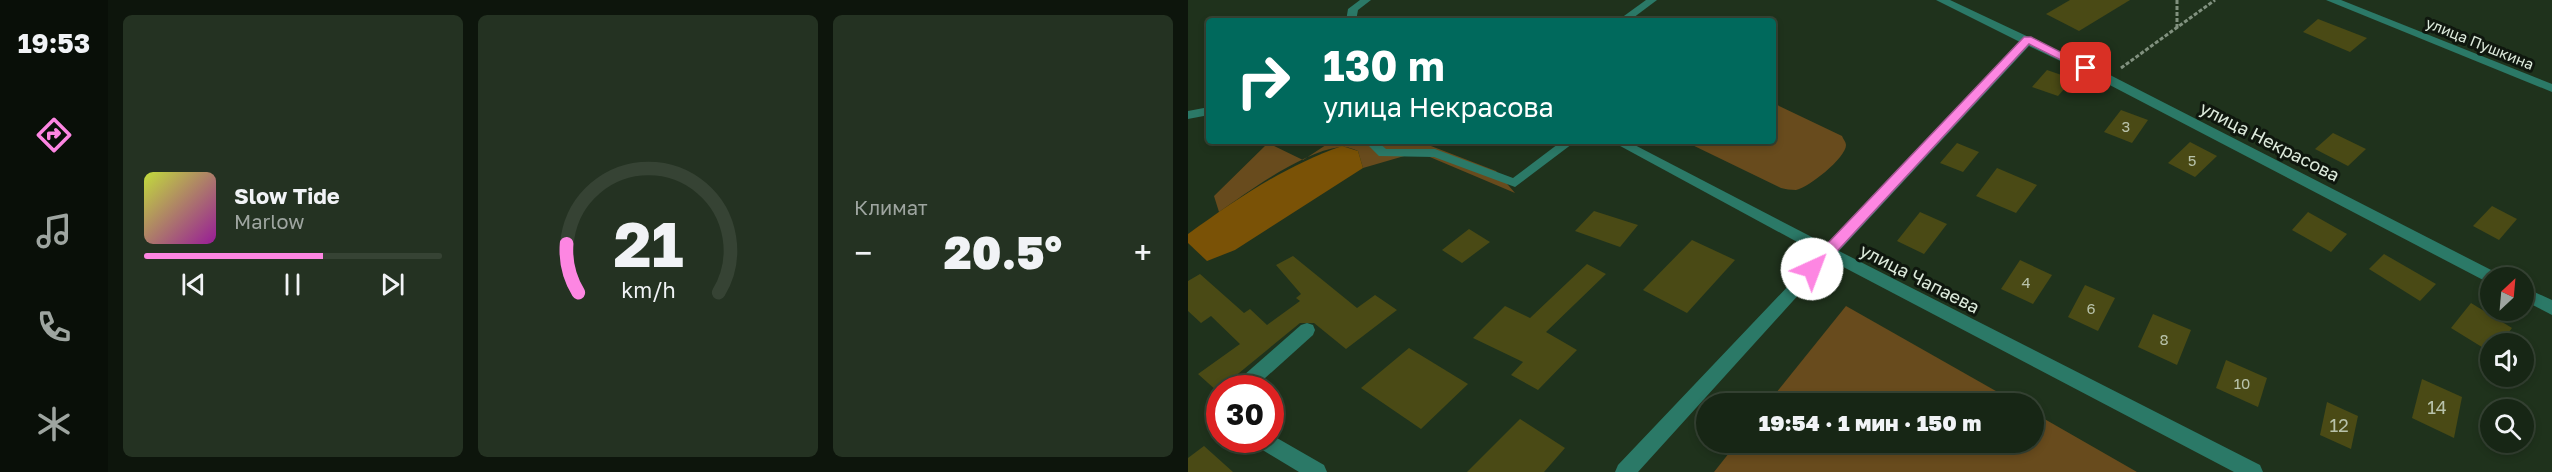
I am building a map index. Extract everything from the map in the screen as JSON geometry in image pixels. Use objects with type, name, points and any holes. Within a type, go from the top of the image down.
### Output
[{"type":"street","name":"улица Некрасова","points":[[1941,0],[2028,39],[2106,78],[2480,271]]},
{"type":"street","name":"улица Пушкина","points":[[2331,0],[2552,88]]},
{"type":"street","name":"улица Чапаева","points":[[2028,39],[1828,252],[2253,472]]},
{"type":"street","points":[[1625,472],[1828,252]]},
{"type":"street","points":[[2534,299],[2552,308]]},
{"type":"street","points":[[1257,375],[1307,330]]},
{"type":"street","points":[[1284,452],[1317,472]]},
{"type":"lane","points":[[1352,18],[1353,9],[1366,0]]},
{"type":"lane","points":[[1626,18],[1652,0]]},
{"type":"lane","points":[[1188,115],[1206,112]]},
{"type":"lane","points":[[1373,144],[1383,153],[1435,153],[1515,183],[1566,144]]},
{"type":"lane","points":[[1623,144],[1828,252]]},
{"type":"path","points":[[2177,0],[2177,28]]},
{"type":"path","points":[[2106,78],[2215,0]]},
{"type":"shaded area","points":[[1776,104],[1842,136],[1846,143],[1844,151],[1817,178],[1796,190],[1781,188],[1690,144],[1776,144]]},
{"type":"shaded area","points":[[1267,144],[1302,160],[1261,183],[1219,212],[1214,196]]},
{"type":"shaded area","points":[[1328,144],[1426,144],[1496,171],[1515,193],[1418,152],[1363,168],[1358,151],[1347,147],[1325,150],[1307,158]]},
{"type":"shaded area","points":[[1342,146],[1358,151],[1363,168],[1235,250],[1207,261],[1188,243],[1188,234],[1243,196],[1300,164]]},
{"type":"shaded area","points":[[1846,306],[1999,393],[1776,393]]},
{"type":"shaded area","points":[[2044,419],[2137,472],[1714,472],[1729,453],[2044,453]]},
{"type":"building","points":[[2070,0],[2130,0],[2079,31],[2046,14]]},
{"type":"building","points":[[2318,19],[2367,38],[2350,52],[2303,32]]},
{"type":"building","points":[[2047,70],[2073,79],[2058,96],[2032,87]]},
{"type":"building","points":[[2121,110],[2148,120],[2132,143],[2104,132]]},
{"type":"building","points":[[2333,133],[2366,149],[2348,166],[2315,149]]},
{"type":"building","points":[[2190,142],[2217,156],[2195,177],[2168,163]]},
{"type":"building","points":[[1957,143],[1979,152],[1963,172],[1940,163]]},
{"type":"building","points":[[1997,168],[2037,185],[2016,213],[1976,196]]},
{"type":"building","points":[[2492,206],[2517,219],[2499,240],[2473,226]]},
{"type":"building","points":[[1594,211],[1638,225],[1620,247],[1575,231]]},
{"type":"building","points":[[1920,212],[1947,224],[1924,254],[1897,241]]},
{"type":"building","points":[[2308,212],[2347,234],[2331,252],[2292,230]]},
{"type":"building","points":[[1469,229],[1490,242],[1462,263],[1442,250]]},
{"type":"building","points":[[1692,240],[1735,260],[1687,313],[1643,290]]},
{"type":"building","points":[[2384,254],[2436,284],[2420,301],[2369,269]]},
{"type":"building","points":[[1293,256],[1357,308],[1375,295],[1397,310],[1346,349],[1314,323],[1300,323],[1237,375],[1206,375],[1206,381],[1198,374],[1240,344],[1211,316],[1201,323],[1188,311],[1188,281],[1200,274],[1244,313],[1250,309],[1267,325],[1300,301],[1296,298],[1301,294],[1276,265]]},
{"type":"building","points":[[2020,260],[2052,275],[2033,304],[2001,289]]},
{"type":"building","points":[[1587,264],[1606,274],[1546,332],[1577,350],[1538,390],[1511,375],[1523,362],[1473,338],[1505,306],[1530,318]]},
{"type":"building","points":[[2085,285],[2115,298],[2098,331],[2068,317]]},
{"type":"building","points":[[2471,303],[2480,308],[2480,321],[2501,321],[2512,328],[2508,333],[2480,333],[2480,346],[2451,328]]},
{"type":"building","points":[[2153,314],[2191,330],[2177,365],[2138,347]]},
{"type":"building","points":[[1409,348],[1468,384],[1421,429],[1361,388]]},
{"type":"building","points":[[2226,360],[2267,378],[2258,407],[2216,388]]},
{"type":"building","points":[[2422,379],[2462,397],[2454,438],[2412,418]]},
{"type":"building","points":[[2327,402],[2358,416],[2351,449],[2320,435]]},
{"type":"building","points":[[1520,419],[1565,448],[1544,472],[1467,472]]},
{"type":"building","points":[[1204,446],[1206,453],[1212,453],[1233,472],[1188,472],[1188,458]]},
{"type":"route","points":[[1812,269],[2028,39],[2086,68]]}]
